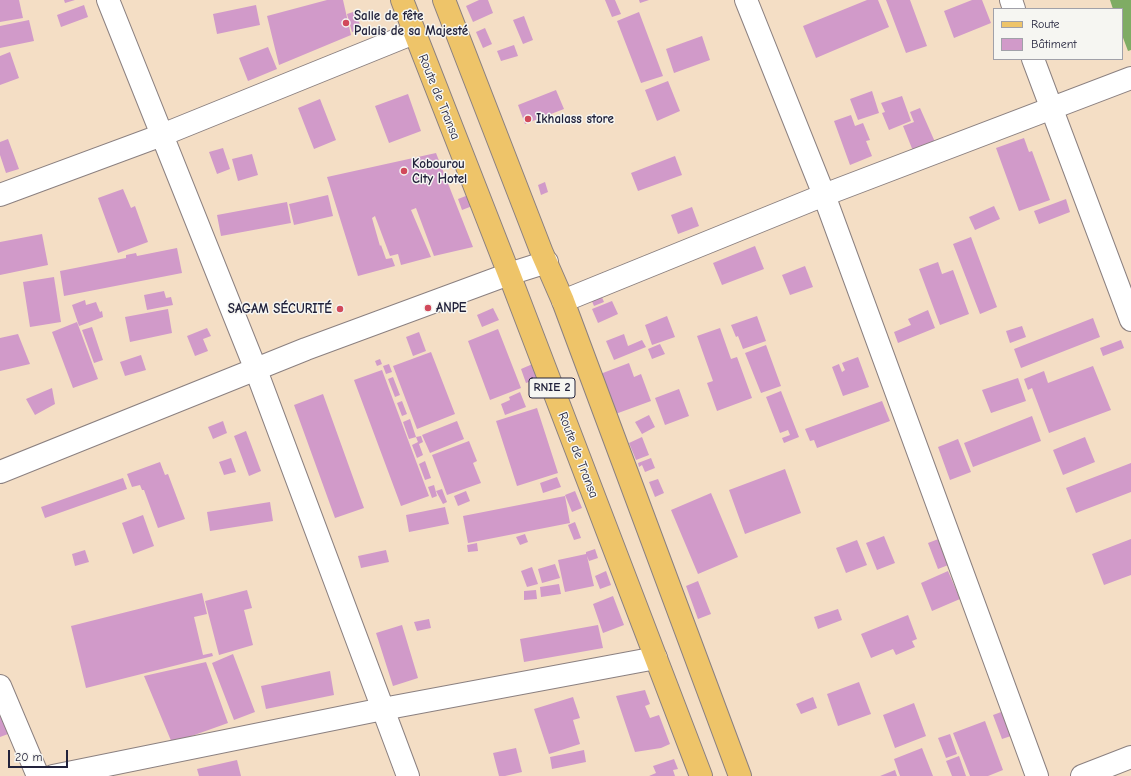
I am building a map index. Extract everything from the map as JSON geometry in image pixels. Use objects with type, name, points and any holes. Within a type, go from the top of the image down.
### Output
[{"type":"main road","name":"Route de Transa","points":[[402,0],[509,274],[701,776]]},
{"type":"main road","name":"RNIE 2","points":[[444,0],[542,253],[563,301],[740,776]]},
{"type":"street","points":[[108,0],[256,370],[408,776]]},
{"type":"street","points":[[746,0],[824,195],[1038,776]]},
{"type":"street","points":[[0,195],[162,135],[414,33]]},
{"type":"street","points":[[1033,60],[1131,320]]},
{"type":"street","points":[[563,301],[824,195],[1131,78]]},
{"type":"street","points":[[0,472],[306,349],[509,274],[547,262]]},
{"type":"street","points":[[52,776],[383,709],[656,658]]},
{"type":"street","points":[[0,686],[38,776]]},
{"type":"street","points":[[1082,776],[1131,757]]},
{"type":"green space","points":[[1110,0],[1131,0],[1131,50],[1128,51],[1123,38],[1123,8],[1113,8]]},
{"type":"building","points":[[0,0],[19,0],[23,18],[0,22]]},
{"type":"building","points":[[64,0],[75,0],[65,3]]},
{"type":"building","points":[[327,0],[343,0],[351,35],[279,65],[267,16]]},
{"type":"building","points":[[479,0],[488,0],[493,13],[473,22],[466,6]]},
{"type":"building","points":[[605,0],[615,0],[621,14],[612,17]]},
{"type":"building","points":[[639,0],[649,0],[640,3]]},
{"type":"building","points":[[867,0],[878,0],[889,27],[816,58],[803,26]]},
{"type":"building","points":[[886,0],[910,0],[927,46],[906,53]]},
{"type":"building","points":[[972,0],[982,0],[991,23],[954,38],[944,11]]},
{"type":"building","points":[[84,5],[88,17],[61,27],[57,15]]},
{"type":"building","points":[[256,5],[260,25],[217,34],[213,14]]},
{"type":"building","points":[[356,11],[361,29],[352,32],[347,14]]},
{"type":"building","points":[[639,12],[663,76],[641,83],[617,21]]},
{"type":"building","points":[[524,16],[533,40],[523,44],[513,20]]},
{"type":"building","points":[[29,20],[34,41],[0,48],[0,26]]},
{"type":"building","points":[[485,28],[492,44],[483,48],[476,32]]},
{"type":"building","points":[[702,36],[710,60],[674,73],[666,49]]},
{"type":"building","points":[[514,45],[518,56],[501,61],[497,51]]},
{"type":"building","points":[[268,47],[277,69],[248,81],[239,58]]},
{"type":"building","points":[[10,52],[19,78],[0,85],[0,56]]},
{"type":"building","points":[[668,81],[680,111],[657,121],[645,90]]},
{"type":"building","points":[[556,90],[564,109],[525,124],[518,105]]},
{"type":"building","points":[[872,91],[879,113],[858,120],[850,99]]},
{"type":"building","points":[[408,94],[421,131],[389,143],[375,106]]},
{"type":"building","points":[[902,96],[911,121],[889,130],[882,113],[885,112],[881,103]]},
{"type":"building","points":[[320,99],[336,140],[314,149],[298,108]]},
{"type":"building","points":[[920,108],[935,142],[913,151],[903,126],[914,122],[910,112]]},
{"type":"building","points":[[851,115],[855,126],[863,123],[870,140],[866,141],[872,156],[850,165],[834,121]]},
{"type":"building","points":[[1024,138],[1029,152],[1032,151],[1050,200],[1019,211],[996,148]]},
{"type":"building","points":[[8,139],[19,169],[6,173],[0,155],[0,142]]},
{"type":"building","points":[[223,148],[230,169],[217,174],[209,152]]},
{"type":"building","points":[[436,153],[473,247],[434,256],[416,208],[411,210],[431,257],[401,265],[398,254],[390,256],[375,216],[372,218],[380,246],[381,245],[386,259],[392,258],[395,266],[358,276],[327,177]]},
{"type":"building","points":[[252,154],[258,175],[238,181],[232,159]]},
{"type":"building","points":[[675,156],[682,175],[638,191],[631,173]]},
{"type":"building","points":[[545,182],[548,192],[541,195],[538,185]]},
{"type":"building","points":[[123,189],[131,208],[135,206],[148,242],[118,253],[98,198]]},
{"type":"building","points":[[471,194],[475,205],[462,210],[458,199]]},
{"type":"building","points":[[328,195],[333,216],[294,225],[289,204]]},
{"type":"building","points":[[1066,199],[1070,212],[1039,224],[1034,211]]},
{"type":"building","points":[[287,202],[291,223],[221,236],[217,215]]},
{"type":"building","points":[[994,206],[1000,219],[975,230],[969,217]]},
{"type":"building","points":[[692,207],[699,226],[678,234],[671,215]]},
{"type":"building","points":[[42,234],[48,265],[0,275],[0,242]]},
{"type":"building","points":[[971,237],[997,307],[980,314],[953,244]]},
{"type":"building","points":[[755,246],[764,269],[722,285],[713,263]]},
{"type":"building","points":[[177,248],[182,273],[64,296],[60,271],[126,258],[126,255],[136,253],[137,256]]},
{"type":"building","points":[[938,262],[942,274],[953,270],[969,314],[940,325],[919,269]]},
{"type":"building","points":[[805,266],[813,287],[790,295],[782,275]]},
{"type":"building","points":[[54,277],[61,322],[30,327],[23,282]]},
{"type":"building","points":[[164,291],[166,298],[171,297],[173,305],[147,310],[144,295]]},
{"type":"building","points":[[601,295],[604,302],[594,306],[591,299]]},
{"type":"building","points":[[85,300],[86,305],[96,302],[100,312],[102,311],[103,317],[79,326],[72,305]]},
{"type":"building","points":[[612,301],[618,314],[598,323],[592,309]]},
{"type":"building","points":[[493,308],[499,320],[482,327],[477,315]]},
{"type":"building","points":[[168,309],[172,333],[130,342],[125,317]]},
{"type":"building","points":[[928,310],[935,328],[898,343],[894,332],[911,325],[908,319]]},
{"type":"building","points":[[667,316],[675,337],[652,345],[645,325]]},
{"type":"building","points":[[757,316],[766,341],[743,349],[738,336],[736,337],[731,325]]},
{"type":"building","points":[[1093,318],[1100,337],[1021,368],[1014,349]]},
{"type":"building","points":[[77,322],[98,379],[73,388],[52,332]]},
{"type":"building","points":[[1022,326],[1026,337],[1010,343],[1006,331]]},
{"type":"building","points":[[92,327],[103,360],[94,363],[82,330]]},
{"type":"building","points":[[207,328],[211,336],[203,339],[208,351],[195,356],[187,336]]},
{"type":"building","points":[[720,328],[731,359],[737,357],[752,398],[717,411],[707,383],[713,381],[697,336]]},
{"type":"building","points":[[498,329],[521,388],[490,400],[468,341]]},
{"type":"building","points":[[419,332],[426,351],[413,356],[406,337]]},
{"type":"building","points":[[18,334],[30,364],[0,371],[0,338]]},
{"type":"building","points":[[624,334],[628,346],[642,340],[646,347],[614,360],[606,341]]},
{"type":"building","points":[[1121,340],[1124,348],[1103,356],[1100,348]]},
{"type":"building","points":[[660,344],[665,354],[652,359],[648,349]]},
{"type":"building","points":[[766,345],[781,386],[761,393],[745,353]]},
{"type":"building","points":[[431,352],[455,414],[417,429],[393,366]]},
{"type":"building","points":[[141,355],[146,370],[125,376],[120,362]]},
{"type":"building","points":[[858,357],[869,387],[843,396],[832,367],[839,364],[842,372],[845,370],[842,363]]},
{"type":"building","points":[[380,359],[382,364],[377,366],[375,361]]},
{"type":"building","points":[[535,363],[540,378],[526,383],[521,369]]},
{"type":"building","points":[[629,363],[634,377],[641,374],[651,401],[610,416],[595,376]]},
{"type":"building","points":[[389,364],[392,372],[386,374],[383,366]]},
{"type":"building","points":[[1093,366],[1111,410],[1049,433],[1032,388],[1028,390],[1024,379],[1044,371],[1048,383]]},
{"type":"building","points":[[382,370],[429,496],[401,506],[354,380]]},
{"type":"building","points":[[393,377],[400,395],[395,397],[388,379]]},
{"type":"building","points":[[1018,378],[1026,401],[991,413],[982,390]]},
{"type":"building","points":[[52,388],[55,404],[35,415],[26,399]]},
{"type":"building","points":[[679,389],[689,416],[665,425],[655,398]]},
{"type":"building","points":[[781,391],[799,437],[784,443],[782,438],[790,435],[788,430],[780,433],[766,397]]},
{"type":"building","points":[[520,392],[526,407],[505,415],[501,404],[510,400],[509,397]]},
{"type":"building","points":[[323,394],[364,508],[335,518],[294,405]]},
{"type":"building","points":[[402,401],[407,414],[402,416],[397,403]]},
{"type":"building","points":[[882,401],[890,421],[817,448],[814,440],[810,441],[805,429]]},
{"type":"building","points":[[537,408],[558,473],[517,486],[496,421]]},
{"type":"building","points":[[649,415],[655,427],[642,434],[635,422]]},
{"type":"building","points":[[1032,416],[1041,441],[973,467],[964,443]]},
{"type":"building","points":[[410,419],[416,437],[409,439],[403,422]]},
{"type":"building","points":[[223,421],[227,433],[213,439],[208,427]]},
{"type":"building","points":[[457,421],[464,439],[430,453],[422,435]]},
{"type":"building","points":[[246,431],[261,471],[249,476],[234,436]]},
{"type":"building","points":[[421,436],[423,442],[419,444],[423,455],[417,458],[412,445],[418,442],[416,437]]},
{"type":"building","points":[[642,437],[649,455],[636,460],[629,443]]},
{"type":"building","points":[[1085,437],[1095,462],[1063,475],[1053,450]]},
{"type":"building","points":[[958,439],[971,472],[950,480],[938,447]]},
{"type":"building","points":[[469,441],[477,461],[473,463],[481,483],[447,495],[432,455]]},
{"type":"building","points":[[231,458],[236,472],[224,475],[219,462]]},
{"type":"building","points":[[651,458],[655,468],[645,472],[642,465],[639,467],[638,463]]},
{"type":"building","points":[[425,461],[431,478],[425,480],[419,464]]},
{"type":"building","points":[[160,462],[165,475],[168,474],[185,519],[158,528],[144,490],[142,490],[140,485],[132,487],[127,474]]},
{"type":"building","points":[[1131,463],[1131,492],[1076,513],[1066,488]]},
{"type":"building","points":[[785,469],[801,513],[745,534],[729,490]]},
{"type":"building","points":[[557,477],[561,487],[543,493],[540,483]]},
{"type":"building","points":[[123,478],[127,489],[45,518],[41,507]]},
{"type":"building","points":[[658,479],[664,493],[655,497],[649,482]]},
{"type":"building","points":[[434,485],[437,496],[432,498],[428,487]]},
{"type":"building","points":[[442,489],[447,502],[443,504],[436,491]]},
{"type":"building","points":[[466,491],[470,501],[458,506],[454,496]]},
{"type":"building","points":[[575,491],[582,508],[572,512],[565,495]]},
{"type":"building","points":[[711,493],[738,557],[698,574],[671,510]]},
{"type":"building","points":[[565,496],[570,523],[468,543],[463,516]]},
{"type":"building","points":[[270,502],[273,521],[210,531],[207,512]]},
{"type":"building","points":[[445,507],[449,524],[409,532],[406,515]]},
{"type":"building","points":[[143,515],[154,546],[133,554],[122,523]]},
{"type":"building","points":[[575,522],[581,538],[574,540],[568,525]]},
{"type":"building","points":[[525,534],[528,542],[520,545],[516,537]]},
{"type":"building","points":[[884,536],[895,563],[877,570],[866,543]]},
{"type":"building","points":[[941,538],[951,564],[938,569],[928,543]]},
{"type":"building","points":[[1131,539],[1131,575],[1104,585],[1092,554]]},
{"type":"building","points":[[857,540],[867,565],[846,573],[836,548]]},
{"type":"building","points":[[477,543],[478,551],[468,552],[467,545]]},
{"type":"building","points":[[595,549],[598,558],[589,561],[587,556],[594,586],[565,592],[558,560],[586,554],[586,552]]},
{"type":"building","points":[[85,550],[89,562],[75,566],[72,554]]},
{"type":"building","points":[[386,550],[389,562],[361,568],[358,556]]},
{"type":"building","points":[[555,564],[560,578],[542,583],[538,569]]},
{"type":"building","points":[[532,567],[538,584],[527,587],[521,571]]},
{"type":"building","points":[[606,571],[611,585],[600,589],[595,576]]},
{"type":"building","points":[[948,571],[960,599],[932,611],[921,583]]},
{"type":"building","points":[[698,581],[711,614],[698,619],[686,586]]},
{"type":"building","points":[[559,584],[561,594],[541,597],[540,587]]},
{"type":"building","points":[[247,590],[252,608],[244,610],[253,645],[219,655],[205,601]]},
{"type":"building","points":[[536,590],[537,599],[524,600],[524,591]]},
{"type":"building","points":[[202,593],[207,614],[194,617],[203,655],[212,653],[213,656],[86,688],[71,626]]},
{"type":"building","points":[[613,596],[624,625],[603,633],[593,604]]},
{"type":"building","points":[[838,609],[842,620],[818,629],[814,617]]},
{"type":"building","points":[[908,615],[917,639],[912,641],[915,647],[896,655],[893,649],[871,658],[861,634]]},
{"type":"building","points":[[429,619],[431,628],[417,631],[414,622]]},
{"type":"building","points":[[402,625],[418,678],[393,686],[376,633]]},
{"type":"building","points":[[598,625],[603,648],[524,662],[520,639]]},
{"type":"building","points":[[233,654],[255,712],[234,720],[212,663]]},
{"type":"building","points":[[206,662],[228,723],[172,743],[144,676]]},
{"type":"building","points":[[330,671],[334,695],[266,709],[261,686]]},
{"type":"building","points":[[859,682],[871,714],[838,726],[827,694]]},
{"type":"building","points":[[645,690],[650,704],[645,706],[650,718],[659,715],[670,744],[661,748],[635,752],[616,696]]},
{"type":"building","points":[[573,697],[580,718],[573,720],[580,744],[549,754],[534,709]]},
{"type":"building","points":[[813,697],[817,708],[801,714],[796,704]]},
{"type":"building","points":[[914,703],[926,736],[895,748],[883,715]]},
{"type":"building","points":[[1004,711],[1014,735],[1002,739],[993,715]]},
{"type":"building","points":[[0,714],[8,734],[0,737]]},
{"type":"building","points":[[985,721],[1003,770],[988,776],[970,776],[953,733]]},
{"type":"building","points":[[950,734],[957,754],[946,758],[938,738]]},
{"type":"building","points":[[516,748],[522,772],[499,776],[493,753]]},
{"type":"building","points":[[922,748],[933,776],[900,776],[894,759]]},
{"type":"building","points":[[584,750],[586,762],[552,769],[550,757]]},
{"type":"building","points":[[959,756],[966,776],[952,776],[946,761]]},
{"type":"building","points":[[674,759],[678,769],[673,770],[675,776],[649,776],[656,773],[653,766]]},
{"type":"building","points":[[237,760],[241,776],[199,776],[197,769]]},
{"type":"building","points":[[895,770],[897,776],[880,776]]},
{"type":"place","name":"Salle de fête Palais de sa Majesté","points":[[346,23]]},
{"type":"place","name":"Ikhalass store","points":[[528,119]]},
{"type":"place","name":"Kobourou City Hotel","points":[[404,171]]},
{"type":"place","name":"ANPE","points":[[428,308]]},
{"type":"place","name":"SAGAM SÉCURITÉ","points":[[340,309]]}]
